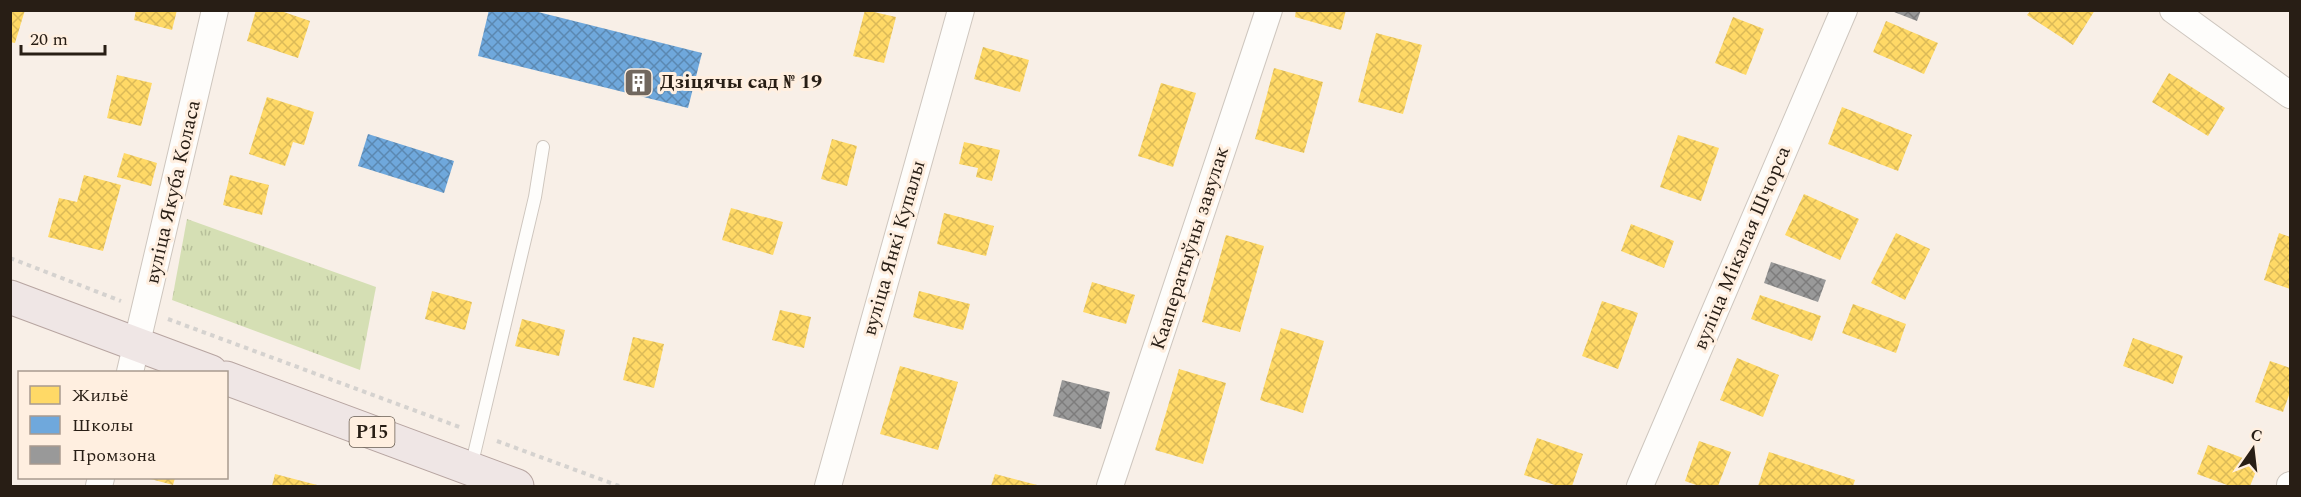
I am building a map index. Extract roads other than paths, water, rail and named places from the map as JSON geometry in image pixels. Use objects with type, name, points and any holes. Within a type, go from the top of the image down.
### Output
[{"type":"main road","points":[[10,297],[134,359],[205,371]]},
{"type":"main road","name":"Р15","points":[[228,379],[517,486]]},
{"type":"street","name":"вуліца Якуба Коласа","points":[[134,359],[215,10]]},
{"type":"street","name":"вуліца Янкі Купалы","points":[[828,486],[961,10]]},
{"type":"street","name":"Кааператыўны завулак","points":[[1110,486],[1269,10]]},
{"type":"street","name":"вуліца Мікалая Шчорса","points":[[1640,486],[1844,10]]},
{"type":"street","points":[[2173,10],[2290,95]]},
{"type":"lane","points":[[470,469],[535,197],[543,147]]},
{"type":"place","name":"Дзіцячы сад № 19","points":[[639,82]]}]
